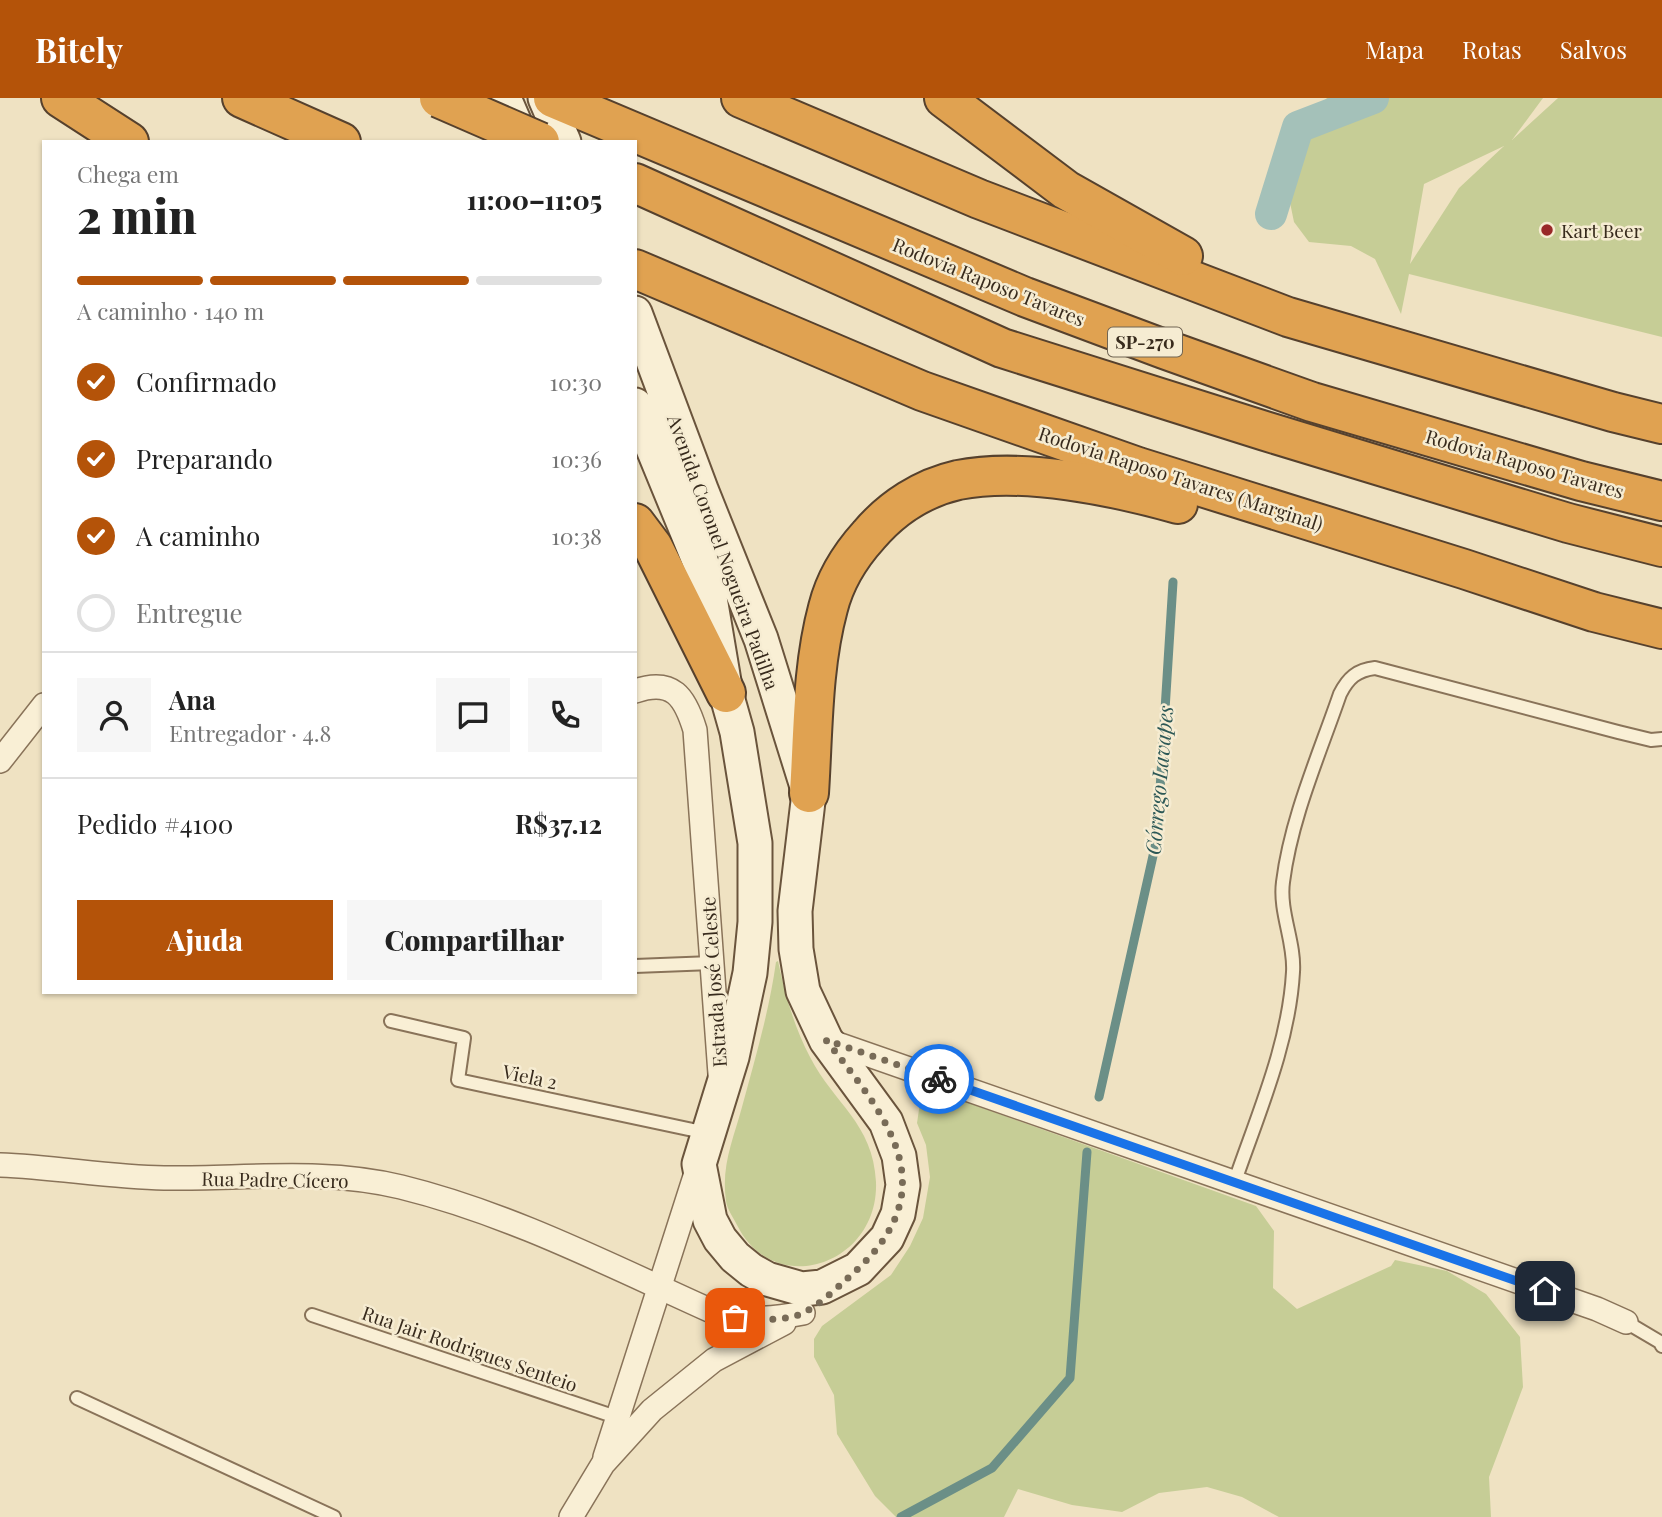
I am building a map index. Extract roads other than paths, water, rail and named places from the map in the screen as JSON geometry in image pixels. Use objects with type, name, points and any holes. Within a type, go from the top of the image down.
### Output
[{"type":"highway","points":[[61,98],[126,140]]},
{"type":"highway","points":[[242,98],[336,140]]},
{"type":"highway","points":[[439,98],[535,140]]},
{"type":"highway","name":"Rodovia Raposo Tavares","points":[[553,98],[1024,297],[1226,371],[1312,402],[1581,481],[1662,501]]},
{"type":"highway","points":[[741,98],[979,199],[1288,317],[1662,424]]},
{"type":"highway","points":[[944,98],[1066,190],[1288,317]]},
{"type":"highway","name":"SP-270","points":[[649,189],[1002,348],[1542,515],[1662,547]]},
{"type":"highway","name":"Rodovia Raposo Tavares (Marginal)","points":[[637,270],[922,391],[1138,467],[1594,612],[1662,629]]},
{"type":"highway","points":[[808,793],[820,652],[828,608],[839,577],[857,548],[883,518],[908,500],[958,480],[1030,477],[1070,481],[1150,496],[1594,612]]},
{"type":"highway","points":[[637,526],[653,547],[726,693]]},
{"type":"main road","points":[[504,98],[522,140]]},
{"type":"main road","points":[[545,98],[563,140]]},
{"type":"main road","name":"Avenida Coronel Nogueira Padilha","points":[[637,318],[761,639],[808,793]]},
{"type":"main road","name":"Avenida Coronel Nogueira Padilha","points":[[637,410],[707,580],[726,693]]},
{"type":"main road","name":"Estrada José Celeste","points":[[721,1089],[750,973],[755,909],[755,843],[737,732],[726,693]]},
{"type":"main road","points":[[721,1089],[703,1149],[710,1220],[720,1240],[751,1270],[768,1279],[802,1289],[822,1287],[858,1269],[887,1238],[898,1214],[903,1185],[901,1166],[886,1122],[826,1040],[803,991],[796,949],[795,911],[808,793]]},
{"type":"street","name":"Estrada José Celeste","points":[[637,690],[659,685],[672,690],[683,699],[695,730],[721,1089]]},
{"type":"street","points":[[0,761],[42,708]]},
{"type":"street","points":[[826,1040],[1235,1181],[1597,1309],[1626,1322]]},
{"type":"street","points":[[603,1464],[703,1149]]},
{"type":"street","name":"Rua Padre Cícero","points":[[0,1165],[45,1166],[161,1178],[338,1177],[401,1187],[475,1210],[564,1244],[658,1287]]},
{"type":"street","points":[[571,1517],[603,1464],[652,1410],[683,1382],[714,1360],[803,1314],[858,1269]]},
{"type":"street","points":[[658,1287],[716,1313],[735,1318],[770,1319],[803,1314]]},
{"type":"lane","points":[[1235,1181],[1278,1054],[1290,998],[1294,968],[1285,923],[1282,885],[1291,837],[1340,694],[1353,675],[1375,668],[1618,732],[1651,740],[1662,739]]},
{"type":"lane","points":[[637,966],[712,963]]},
{"type":"lane","name":"Viela 2","points":[[391,1021],[464,1038],[458,1080],[703,1149]]},
{"type":"lane","name":"Rua Jair Rodrigues Senteio","points":[[312,1315],[616,1417]]},
{"type":"lane","points":[[1626,1322],[1660,1342],[1662,1346]]},
{"type":"lane","points":[[77,1398],[334,1517]]},
{"type":"waterway","name":"Córrego Lavapes","points":[[1271,214],[1298,127],[1373,98]]},
{"type":"waterway","name":"Córrego Lavapes","points":[[1099,1097],[1157,838],[1173,582]]},
{"type":"waterway","name":"Córrego Lavapes","points":[[901,1517],[992,1468],[1070,1378],[1087,1152]]},
{"type":"place","name":"Kart Beer","points":[[1547,230]]}]
